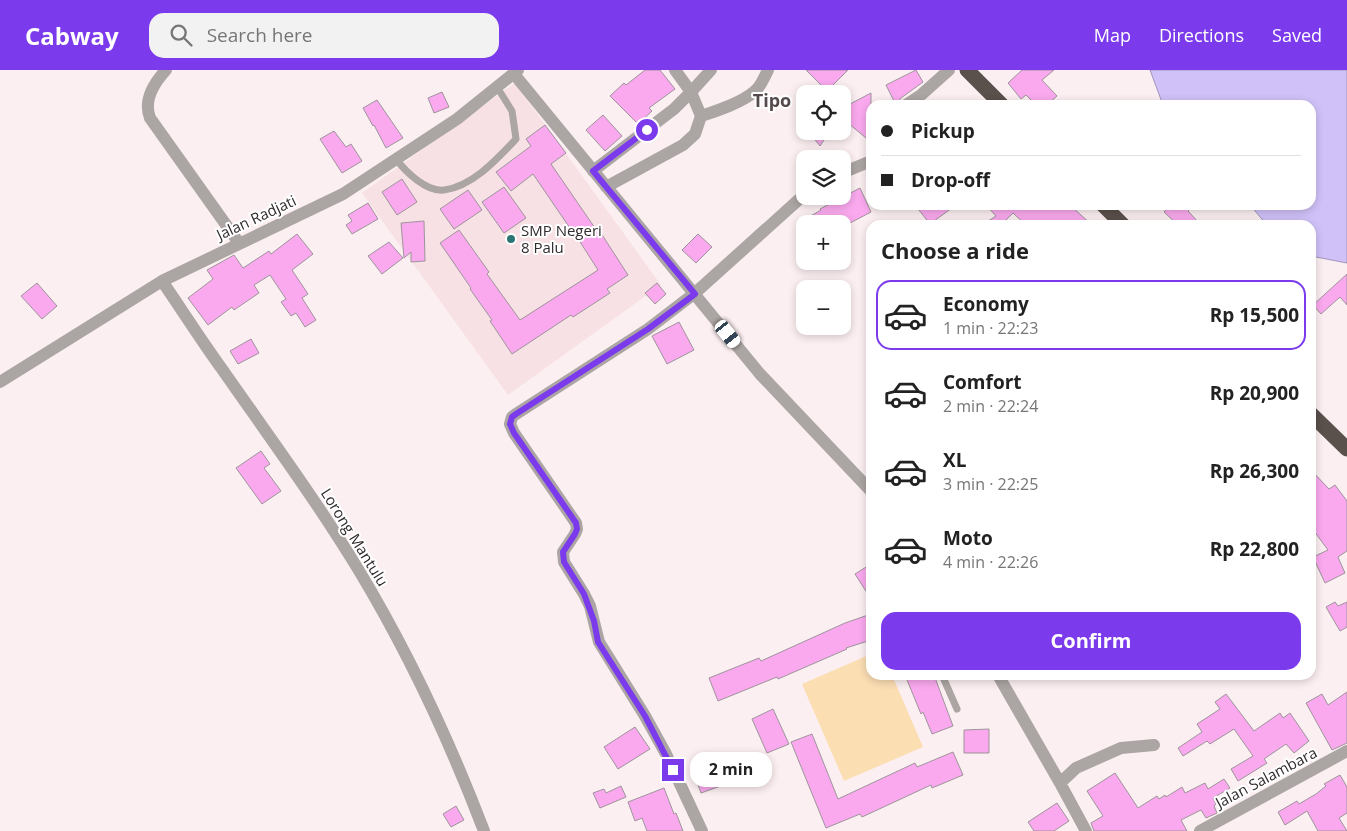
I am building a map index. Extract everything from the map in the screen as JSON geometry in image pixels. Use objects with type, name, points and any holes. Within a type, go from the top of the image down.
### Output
[{"type":"highway","points":[[966,70],[997,100]]},
{"type":"highway","points":[[1108,210],[1118,220]]},
{"type":"highway","points":[[1316,419],[1347,449]]},
{"type":"street","points":[[166,70],[159,77],[150,94],[147,109],[150,118],[239,243]]},
{"type":"street","points":[[606,187],[683,145],[695,134],[701,116],[690,92],[675,70]]},
{"type":"street","points":[[593,171],[674,109],[711,70]]},
{"type":"street","points":[[701,116],[725,108],[745,97],[758,88],[768,70]]},
{"type":"street","points":[[914,100],[950,70]]},
{"type":"street","points":[[516,72],[606,187],[774,389],[866,486]]},
{"type":"street","name":"Jalan Radjati","points":[[0,382],[162,281],[343,194],[457,119],[516,72]]},
{"type":"street","points":[[851,169],[866,163]]},
{"type":"street","points":[[702,831],[666,754],[645,716],[598,642],[594,621],[584,594],[564,562],[563,552],[575,534],[577,529],[576,523],[514,433],[510,424],[512,417],[516,414],[648,329],[695,294],[796,202]]},
{"type":"street","name":"Lorong Mantulu","points":[[162,281],[316,502],[358,570],[399,643],[431,708],[465,780],[484,831]]},
{"type":"street","points":[[1001,680],[1086,831]]},
{"type":"street","points":[[1060,782],[1076,768],[1121,748],[1154,745]]},
{"type":"street","name":"Jalan Salambara","points":[[1200,831],[1347,751]]},
{"type":"lane","points":[[396,159],[407,173],[425,185],[443,190],[466,182],[491,165],[516,138],[512,111],[497,87]]},
{"type":"lane","points":[[944,680],[957,709]]},
{"type":"shaded area","points":[[1150,70],[1347,70],[1347,263],[1316,257],[1316,220],[1263,220],[1254,210],[1316,210],[1316,100],[1161,100]]},
{"type":"shaded area","name":"SMP Negeri 8 Palu","points":[[515,83],[661,285],[508,395],[362,193]]},
{"type":"shaded area","points":[[866,656],[866,680],[894,680],[923,747],[844,781],[802,684]]},
{"type":"building","points":[[645,70],[660,70],[675,89],[649,108],[652,111],[638,124],[610,96],[624,83],[626,85]]},
{"type":"building","points":[[806,70],[848,70],[833,85],[821,85]]},
{"type":"building","points":[[916,70],[923,82],[900,100],[894,100],[886,85]]},
{"type":"building","points":[[1022,70],[1054,70],[1042,80],[1057,96],[1053,100],[1031,100],[1026,95],[1021,99],[1008,83]]},
{"type":"building","points":[[442,92],[449,107],[434,113],[428,98]]},
{"type":"building","points":[[871,93],[871,100],[866,100],[866,138],[851,126],[851,103]]},
{"type":"building","points":[[377,100],[403,138],[386,148],[363,108]]},
{"type":"building","points":[[603,115],[622,136],[605,151],[586,130]]},
{"type":"building","points":[[545,125],[566,153],[551,164],[597,231],[599,230],[628,275],[607,289],[610,293],[573,317],[571,315],[512,354],[490,321],[492,320],[440,243],[459,230],[489,272],[487,274],[520,320],[598,270],[533,174],[511,191],[496,172],[531,146],[526,139]]},
{"type":"building","points":[[334,131],[346,147],[351,144],[362,161],[342,173],[320,139]]},
{"type":"building","points":[[815,140],[824,140],[820,146]]},
{"type":"building","points":[[402,179],[417,202],[397,215],[382,192]]},
{"type":"building","points":[[504,187],[526,218],[504,233],[482,202]]},
{"type":"building","points":[[860,188],[866,201],[866,210],[870,210],[871,212],[851,222],[851,215],[812,215],[828,205],[851,205],[851,193]]},
{"type":"building","points":[[468,190],[482,210],[454,229],[440,209]]},
{"type":"building","points":[[368,203],[378,219],[352,234],[346,225],[352,221],[348,215]]},
{"type":"building","points":[[919,210],[949,210],[935,220],[927,220]]},
{"type":"building","points":[[991,210],[1076,210],[1086,220],[1021,220],[1013,213],[1006,220],[990,220],[996,216]]},
{"type":"building","points":[[1166,210],[1189,210],[1196,220],[1173,220],[1164,212]]},
{"type":"building","points":[[424,221],[425,261],[411,262],[411,252],[404,258],[401,223]]},
{"type":"building","points":[[297,234],[313,254],[292,270],[308,294],[302,298],[316,320],[305,327],[296,313],[291,316],[281,302],[286,299],[270,275],[254,285],[259,293],[234,310],[232,307],[208,325],[188,298],[213,279],[207,270],[234,255],[243,268],[269,251],[271,254]]},
{"type":"building","points":[[698,234],[712,247],[696,263],[682,250]]},
{"type":"building","points":[[389,242],[403,258],[382,274],[368,256]]},
{"type":"building","points":[[1347,274],[1347,305],[1340,297],[1321,314],[1316,308],[1316,302]]},
{"type":"building","points":[[37,283],[57,306],[42,319],[21,296]]},
{"type":"building","points":[[657,283],[666,294],[655,304],[645,293]]},
{"type":"building","points":[[679,322],[694,350],[667,364],[652,336]]},
{"type":"building","points":[[251,339],[259,353],[238,364],[230,351]]},
{"type":"building","points":[[261,451],[270,464],[264,468],[281,491],[262,504],[236,468]]},
{"type":"building","points":[[1316,475],[1329,489],[1335,485],[1347,501],[1347,551],[1338,557],[1345,573],[1325,583],[1316,564],[1316,556],[1328,550],[1316,534]]},
{"type":"building","points":[[866,567],[866,591],[855,574]]},
{"type":"building","points":[[1335,602],[1338,606],[1347,602],[1347,627],[1340,631],[1326,607]]},
{"type":"building","points":[[866,616],[866,642],[846,648],[778,679],[777,677],[718,701],[709,678],[759,658],[761,661],[845,623]]},
{"type":"building","points":[[907,680],[936,680],[953,726],[932,734],[923,712],[921,714]]},
{"type":"building","points":[[1347,692],[1347,743],[1332,750],[1306,703],[1322,694],[1328,705]]},
{"type":"building","points":[[1226,694],[1254,731],[1280,713],[1283,718],[1290,713],[1309,741],[1294,753],[1286,744],[1264,759],[1267,763],[1238,781],[1231,769],[1253,756],[1234,729],[1210,744],[1207,741],[1183,756],[1178,748],[1202,732],[1197,724],[1220,709],[1215,702]]},
{"type":"building","points":[[773,709],[789,744],[767,753],[752,719]]},
{"type":"building","points":[[635,727],[650,749],[618,769],[604,747]]},
{"type":"building","points":[[989,729],[989,753],[964,753],[964,730]]},
{"type":"building","points":[[812,734],[838,799],[915,763],[917,767],[953,752],[963,775],[932,788],[931,785],[862,817],[860,814],[826,828],[791,742]]},
{"type":"building","points":[[721,761],[729,783],[701,793],[693,771]]},
{"type":"building","points":[[1115,773],[1138,808],[1157,796],[1159,799],[1165,795],[1166,797],[1182,787],[1185,793],[1205,783],[1208,789],[1224,779],[1230,788],[1213,798],[1217,813],[1206,818],[1201,810],[1181,820],[1187,831],[1094,831],[1091,823],[1103,816],[1087,791]]},
{"type":"building","points":[[1340,775],[1347,787],[1347,813],[1339,818],[1347,831],[1318,831],[1307,811],[1285,825],[1278,812],[1297,801],[1299,804],[1316,794],[1326,786],[1324,784]]},
{"type":"building","points":[[621,786],[626,797],[600,808],[593,793],[604,789],[606,793]]},
{"type":"building","points":[[664,788],[683,831],[647,831],[642,818],[635,821],[628,802]]},
{"type":"building","points":[[1057,803],[1069,821],[1054,831],[1034,831],[1028,822]]},
{"type":"building","points":[[456,806],[464,820],[451,827],[443,814]]},
{"type":"place","name":"SMP Negeri 8 Palu","points":[[511,239]]},
{"type":"district","name":"Tipo","points":[[772,100]]},
{"type":"route","points":[[647,130],[593,171],[695,294],[648,329],[516,414],[512,417],[510,424],[511,429],[576,523],[577,529],[575,534],[563,552],[564,562],[590,606],[598,642],[645,716],[673,770]]}]
